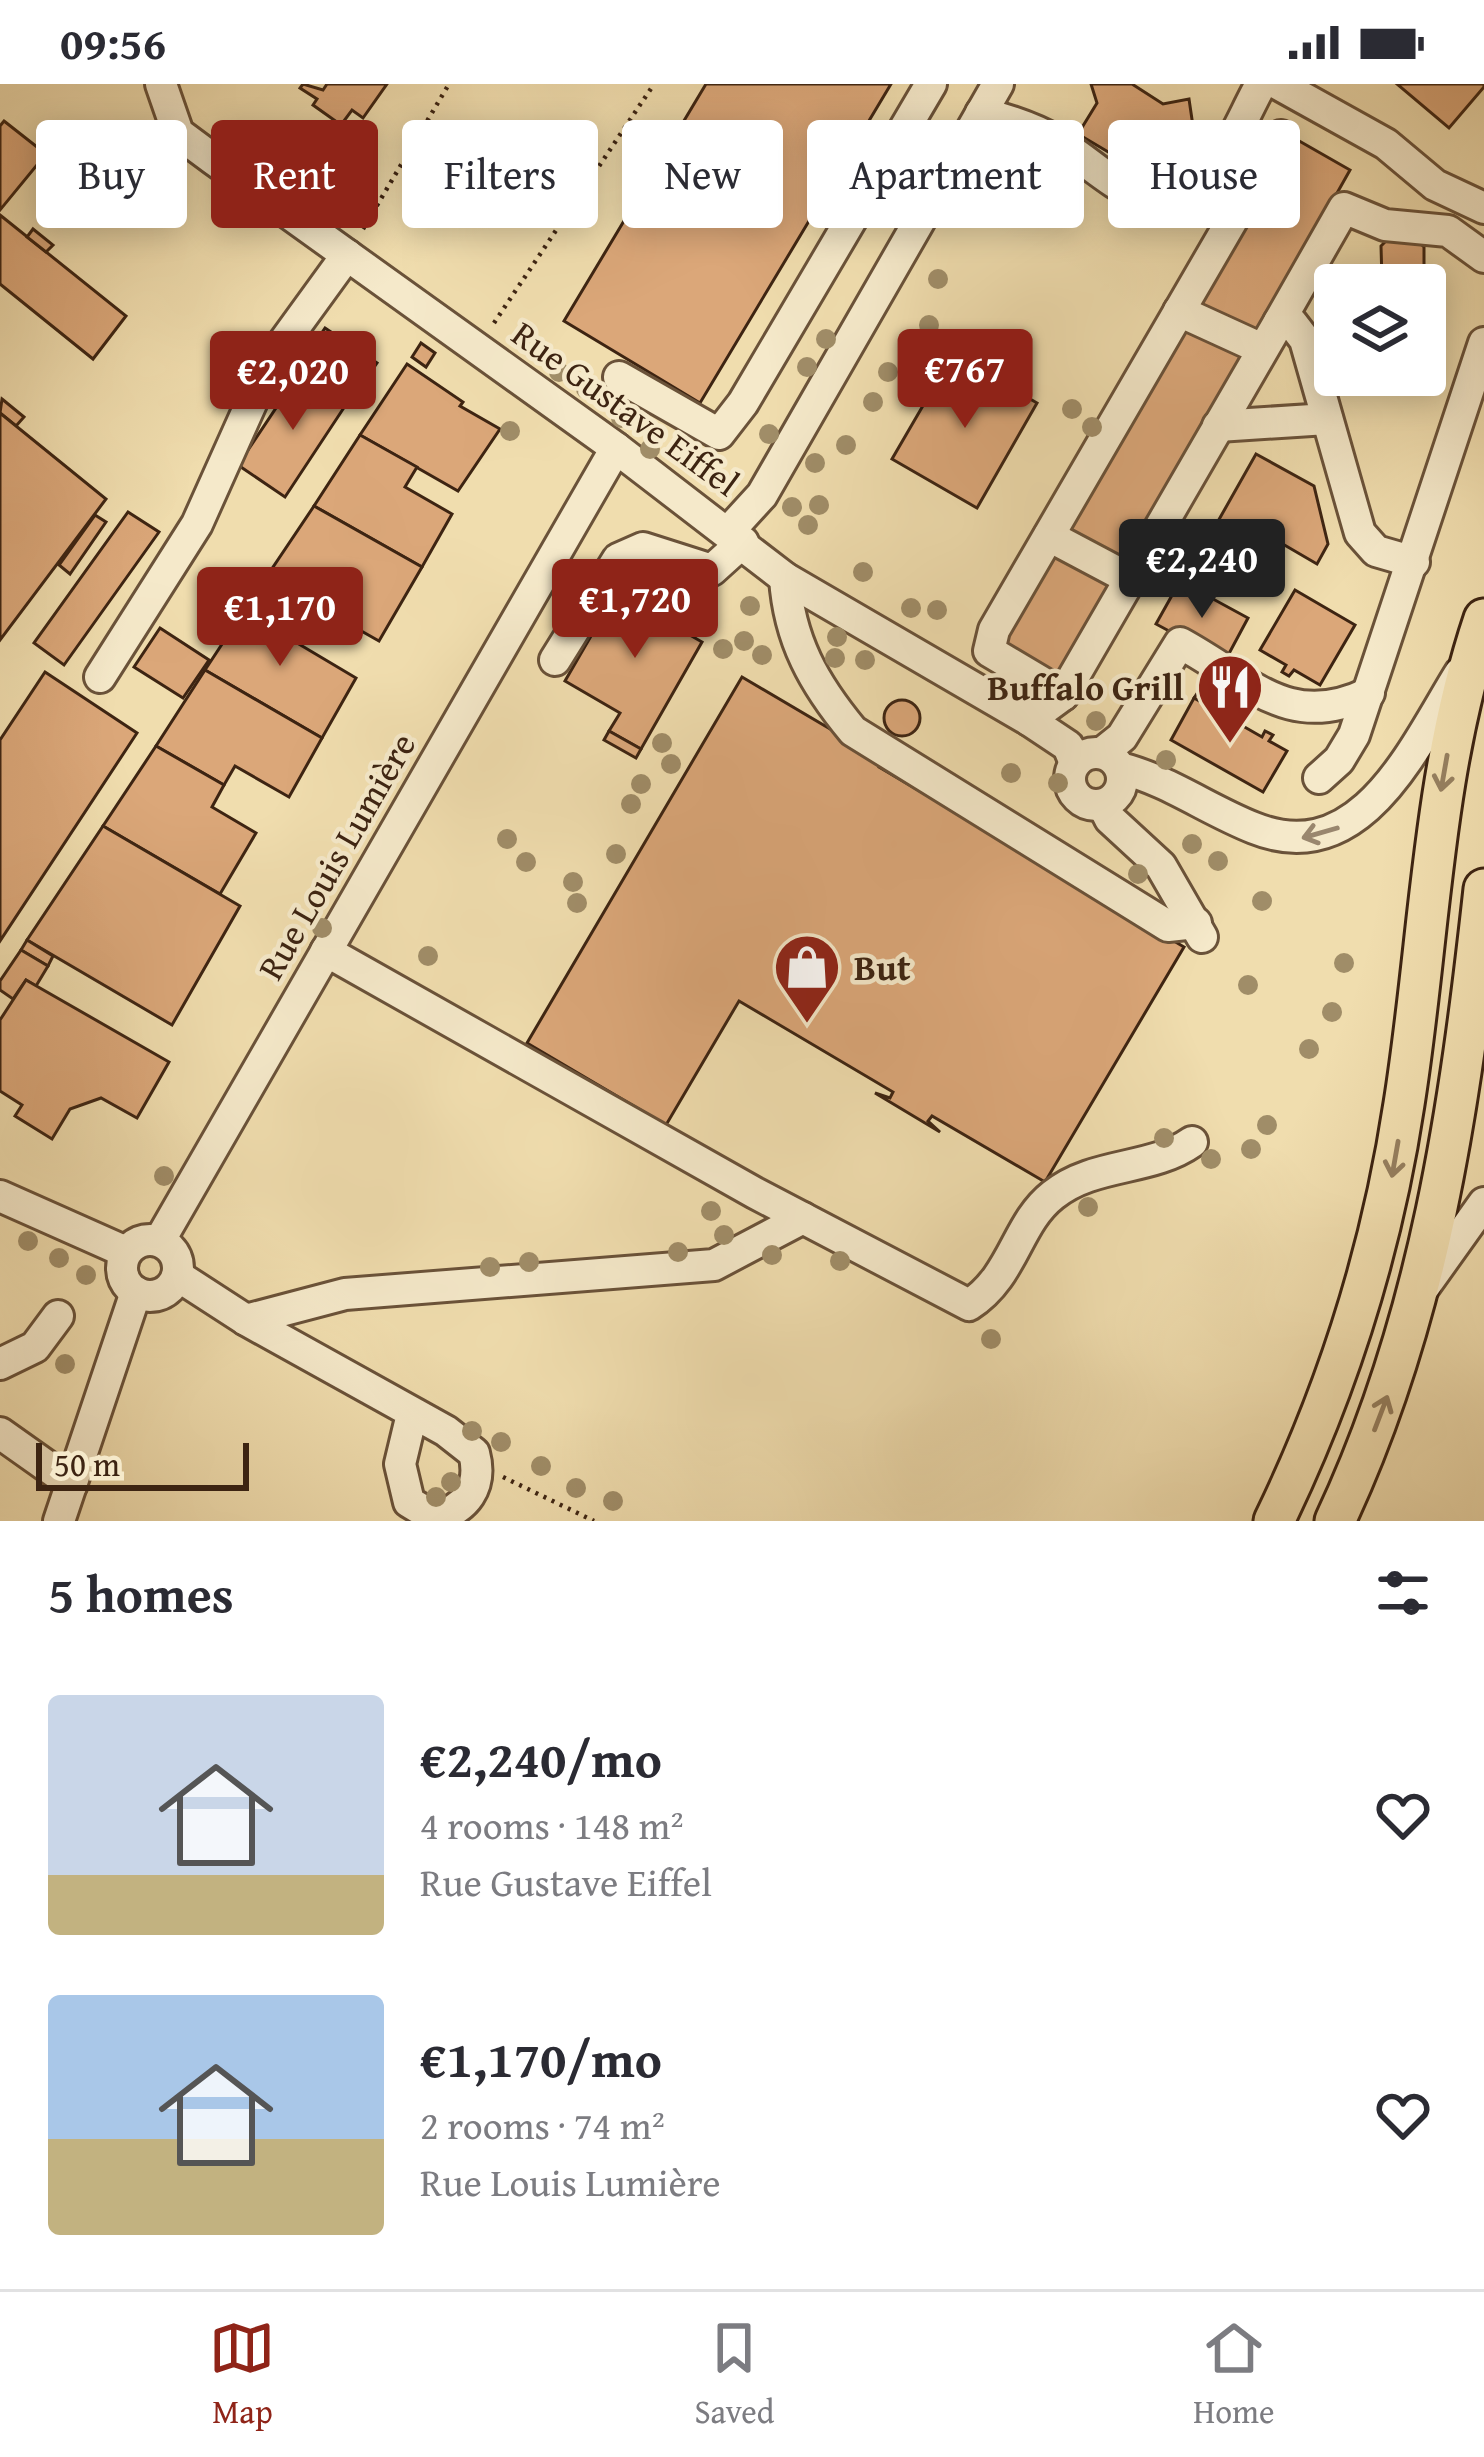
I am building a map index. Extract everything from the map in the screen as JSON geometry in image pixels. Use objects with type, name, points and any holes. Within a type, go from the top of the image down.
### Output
[{"type":"main road","points":[[1274,1521],[1339,1369],[1388,1197],[1412,1046],[1435,824],[1478,636]]},
{"type":"main road","points":[[1335,1521],[1396,1374],[1421,1292],[1474,1072],[1484,889]]},
{"type":"street","name":"Rue Gustave Eiffel","points":[[160,84],[178,133],[616,448],[785,578],[1068,746],[1145,774],[1256,829],[1295,839],[1327,835],[1364,813],[1396,776],[1478,636]]},
{"type":"street","points":[[619,377],[719,434],[743,403],[931,84]]},
{"type":"street","points":[[555,660],[618,559],[643,548],[712,570],[762,495],[998,84]]},
{"type":"street","points":[[981,113],[1018,122],[1054,140],[1125,192],[1148,199],[1180,198],[1209,173],[1261,84]]},
{"type":"street","points":[[1278,84],[1386,144],[1435,185],[1484,208]]},
{"type":"street","points":[[1029,720],[1063,695],[1344,208],[1385,225],[1448,231],[1484,256]]},
{"type":"street","points":[[1063,695],[989,651],[994,631],[1228,228]]},
{"type":"street","points":[[100,677],[197,524],[270,361],[347,254]]},
{"type":"street","points":[[1180,310],[1262,350]]},
{"type":"street","points":[[1279,322],[1292,323],[1305,340],[1360,532],[1376,551],[1414,562]]},
{"type":"street","points":[[1319,778],[1339,760],[1354,735],[1484,344]]},
{"type":"street","points":[[1218,426],[1327,419]]},
{"type":"street","name":"Rue Louis Lumière","points":[[160,1240],[616,448]]},
{"type":"street","points":[[1049,536],[1130,579]]},
{"type":"street","points":[[785,578],[788,617],[815,686],[853,731],[1168,926],[1199,931],[1161,866],[1110,819],[1102,805],[1078,799],[1070,788],[1122,737],[1180,643],[1286,705],[1310,711],[1337,709],[1369,693]]},
{"type":"street","points":[[530,599],[581,622]]},
{"type":"street","points":[[1099,761],[1120,790],[1102,805]]},
{"type":"street","points":[[326,951],[803,1218],[969,1305],[994,1288],[1048,1198],[1078,1177],[1174,1155],[1192,1142]]},
{"type":"street","points":[[0,1196],[126,1252]]},
{"type":"street","points":[[1421,1292],[1484,1203]]},
{"type":"street","points":[[246,1320],[345,1294],[713,1265],[803,1218]]},
{"type":"street","points":[[147,1239],[160,1240],[178,1262],[178,1276],[168,1290],[154,1296],[136,1292],[122,1269],[126,1252],[147,1239]]},
{"type":"street","points":[[178,1276],[246,1320],[446,1431],[474,1453],[473,1491],[456,1512],[434,1517],[409,1502],[400,1464],[412,1414]]},
{"type":"street","points":[[59,1521],[136,1292]]},
{"type":"street","points":[[0,1364],[35,1347],[58,1316]]},
{"type":"street","points":[[0,1433],[72,1484]]},
{"type":"path","points":[[347,254],[449,84]]},
{"type":"path","points":[[472,344],[507,312],[654,84]]},
{"type":"path","points":[[477,1464],[594,1521]]},
{"type":"building","points":[[303,84],[323,90],[327,84],[387,84],[363,118],[352,110],[345,120],[334,120],[313,105],[317,99],[300,88]]},
{"type":"building","points":[[706,84],[891,84],[869,120],[807,120],[807,224],[700,403],[564,321],[622,224],[622,228],[783,228],[783,120],[684,120]]},
{"type":"building","points":[[1091,84],[1132,84],[1163,104],[1189,99],[1192,120],[1108,120],[1108,152],[1084,138],[1084,124],[1097,103]]},
{"type":"building","points":[[1397,84],[1484,84],[1484,87],[1449,128]]},
{"type":"building","points":[[4,121],[36,146],[36,166],[0,210],[0,126]]},
{"type":"building","points":[[1300,141],[1350,170],[1256,337],[1199,304],[1242,228],[1300,228]]},
{"type":"building","points":[[0,215],[126,316],[93,359],[0,284]]},
{"type":"building","points":[[33,229],[53,245],[46,252],[27,237]]},
{"type":"building","points":[[1414,237],[1424,247],[1424,264],[1382,264],[1381,246],[1389,238]]},
{"type":"building","points":[[1187,326],[1243,358],[1126,562],[1069,530]]},
{"type":"building","points":[[325,328],[377,363],[351,401],[299,367]]},
{"type":"building","points":[[421,343],[435,353],[426,367],[412,357]]},
{"type":"building","points":[[953,354],[1037,403],[977,508],[892,459]]},
{"type":"building","points":[[407,364],[463,402],[460,406],[500,429],[458,491],[360,435]]},
{"type":"building","points":[[302,369],[349,400],[285,497],[238,465]]},
{"type":"building","points":[[2,399],[24,417],[16,426],[0,413]]},
{"type":"building","points":[[0,413],[106,499],[0,640]]},
{"type":"building","points":[[360,435],[417,467],[405,487],[452,514],[422,567],[314,506]]},
{"type":"building","points":[[1256,454],[1314,486],[1328,544],[1317,564],[1281,543],[1260,579],[1204,546]]},
{"type":"building","points":[[314,506],[422,567],[379,641],[303,598],[292,616],[255,594]]},
{"type":"building","points":[[128,512],[159,532],[64,665],[34,643]]},
{"type":"building","points":[[95,515],[106,522],[70,574],[59,565]]},
{"type":"building","points":[[1056,553],[1113,586],[1060,679],[1003,646]]},
{"type":"building","points":[[624,579],[684,614],[676,627],[702,642],[641,749],[609,731],[620,713],[565,681]]},
{"type":"building","points":[[1180,581],[1248,618],[1225,661],[1156,624]]},
{"type":"building","points":[[1295,590],[1355,625],[1320,685],[1294,670],[1289,676],[1282,672],[1286,665],[1260,650]]},
{"type":"building","points":[[255,594],[292,616],[282,634],[356,678],[322,738],[205,670]]},
{"type":"building","points":[[160,628],[209,660],[183,698],[134,667]]},
{"type":"building","points":[[205,670],[322,738],[289,797],[235,766],[224,785],[156,746]]},
{"type":"building","points":[[45,672],[137,733],[0,941],[0,740]]},
{"type":"building","points":[[742,677],[881,759],[879,767],[1184,947],[1045,1182],[932,1116],[928,1121],[940,1132],[875,1093],[890,1098],[893,1092],[739,1001],[666,1125],[527,1043]]},
{"type":"building","points":[[1202,686],[1225,699],[1217,712],[1194,698]]},
{"type":"building","name":"Buffalo Grill","points":[[1194,698],[1262,737],[1265,731],[1273,735],[1269,741],[1287,751],[1263,792],[1171,740]]},
{"type":"building","points":[[902,700],[914,706],[920,718],[914,730],[902,736],[890,730],[884,718],[890,706]]},
{"type":"building","points":[[609,731],[641,749],[636,758],[604,740]]},
{"type":"building","points":[[156,746],[224,785],[212,807],[256,833],[220,894],[103,826]]},
{"type":"building","points":[[103,826],[240,906],[172,1025],[27,940]]},
{"type":"building","points":[[27,940],[53,956],[48,966],[21,950]]},
{"type":"building","points":[[21,950],[48,966],[36,986],[26,980],[13,999],[0,990],[0,981]]},
{"type":"building","points":[[26,980],[169,1062],[137,1118],[101,1098],[70,1109],[52,1139],[15,1116],[22,1105],[0,1091],[0,1020]]},
{"type":"place","name":"Buffalo Grill","points":[[1230,746]]},
{"type":"place","name":"But","points":[[807,1026]]}]
